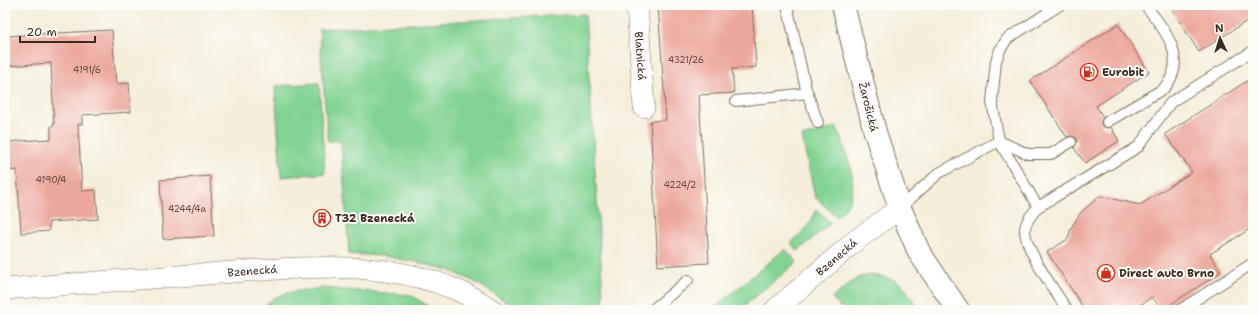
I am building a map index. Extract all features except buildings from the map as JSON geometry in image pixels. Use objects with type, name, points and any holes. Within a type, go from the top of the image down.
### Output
[{"type":"main road","name":"Žarošická","points":[[844,5],[875,132],[900,208],[920,252],[958,310]]},
{"type":"street","name":"Blatnická","points":[[637,5],[644,107]]},
{"type":"street","name":"Bzenecká","points":[[774,310],[854,241],[900,208]]},
{"type":"street","name":"Bzenecká","points":[[5,289],[253,271],[342,267],[398,273],[430,280],[460,291],[492,310]]},
{"type":"lane","points":[[787,5],[808,93],[818,123]]},
{"type":"lane","points":[[1038,207],[999,141],[992,102],[996,62],[1000,50],[1007,39],[1060,5]]},
{"type":"lane","points":[[1107,122],[1163,89],[1170,82],[1174,74],[1175,56],[1168,37],[1145,5]]},
{"type":"lane","points":[[1067,310],[1030,250],[1025,238],[1025,227],[1029,217],[1038,207],[1138,147],[1171,102],[1253,51]]},
{"type":"lane","points":[[1163,89],[1171,102]]},
{"type":"lane","points":[[736,101],[808,93]]},
{"type":"lane","points":[[900,208],[939,173],[999,141]]},
{"type":"lane","points":[[999,141],[1028,154],[1051,154],[1071,142]]},
{"type":"lane","points":[[1180,310],[1253,263]]},
{"type":"lane","points":[[652,310],[688,280]]},
{"type":"green space","points":[[585,14],[604,310],[519,310],[477,283],[449,270],[384,256],[349,254],[341,141],[328,141],[319,29]]},
{"type":"green space","points":[[319,83],[325,173],[281,177],[275,86]]},
{"type":"green space","points":[[837,127],[850,164],[853,184],[849,202],[837,217],[815,197],[802,137]]},
{"type":"green space","points":[[816,209],[831,223],[798,251],[791,243],[809,223]]},
{"type":"green space","points":[[785,249],[797,262],[739,310],[712,310]]},
{"type":"green space","points":[[871,275],[889,278],[901,284],[919,310],[843,310],[832,298],[857,278]]},
{"type":"green space","points":[[322,288],[411,295],[434,310],[262,310],[267,303],[281,295],[297,291]]},
{"type":"place","name":"Eurobit","points":[[1089,72]]},
{"type":"place","name":"T32 Bzenecká","points":[[322,218]]},
{"type":"place","name":"Direct auto Brno","points":[[1106,273]]}]
